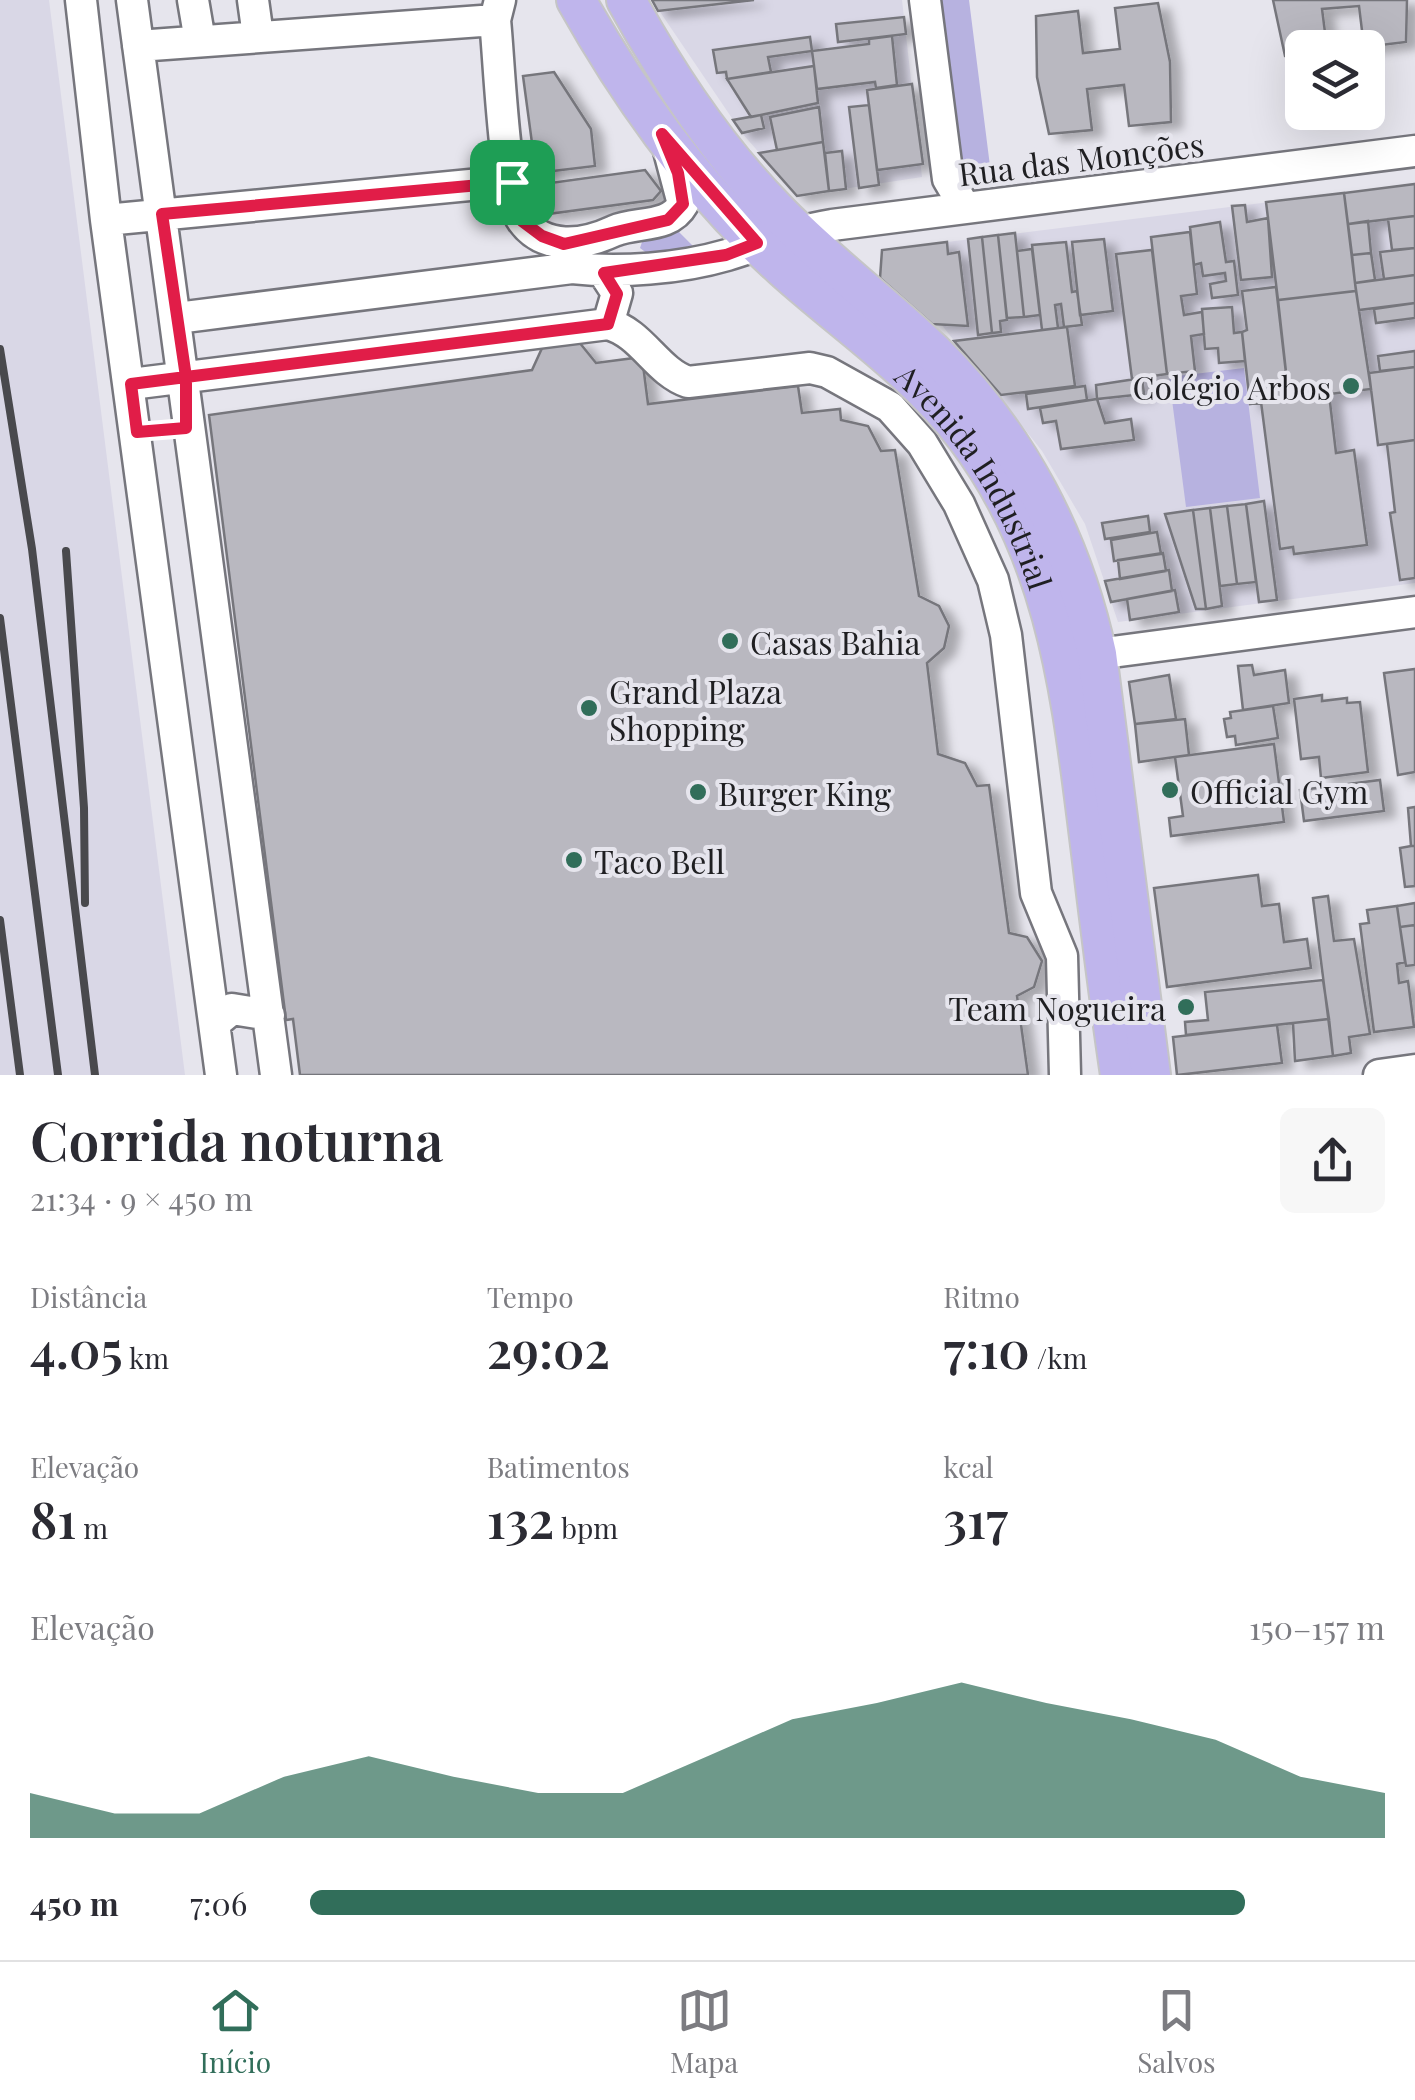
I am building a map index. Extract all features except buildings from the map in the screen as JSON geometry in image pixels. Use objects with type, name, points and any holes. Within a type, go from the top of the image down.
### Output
[{"type":"main road","name":"Avenida Industrial","points":[[576,0],[609,58],[662,134],[757,243],[902,366],[946,412],[1002,490],[1031,548],[1053,609],[1070,691],[1120,1075]]},
{"type":"main road","name":"Avenida Industrial","points":[[626,0],[695,110],[749,180],[797,230],[932,351],[996,424],[1031,477],[1060,534],[1082,594],[1097,654],[1152,1075]]},
{"type":"street","points":[[193,0],[200,41]]},
{"type":"street","points":[[252,0],[258,36]]},
{"type":"street","points":[[925,0],[948,179],[965,208]]},
{"type":"street","points":[[221,1075],[106,220],[83,12],[200,41],[433,22],[445,26],[497,10],[512,182],[518,214],[542,260],[541,272]]},
{"type":"street","points":[[135,22],[186,377],[186,428],[276,1075]]},
{"type":"street","points":[[527,226],[564,244],[674,217],[683,204],[682,190],[662,134]]},
{"type":"street","name":"Rua das Monções","points":[[601,273],[726,255],[797,230],[1415,151]]},
{"type":"street","points":[[106,220],[512,182]]},
{"type":"street","points":[[177,318],[572,268],[601,273],[617,294],[608,324]]},
{"type":"street","points":[[467,282],[504,294],[583,285],[601,273]]},
{"type":"street","points":[[131,384],[608,324],[636,338],[672,374],[688,382],[810,368],[826,372],[890,408],[943,476],[975,537],[999,601],[1010,656],[1036,893],[1062,956],[1065,1075]]},
{"type":"street","points":[[137,432],[186,428]]},
{"type":"street","points":[[1097,654],[1415,612]]},
{"type":"street","points":[[208,972],[228,982],[262,974]]},
{"type":"street","points":[[214,1023],[232,1009],[269,1015]]},
{"type":"street","points":[[1379,1075],[1415,1070]]},
{"type":"shaded area","points":[[0,0],[49,0],[185,1075],[0,1075]]},
{"type":"shaded area","points":[[652,0],[902,0],[922,177],[797,196],[742,133]]},
{"type":"shaded area","points":[[940,0],[969,0],[991,174],[962,168]]},
{"type":"shaded area","points":[[1415,184],[1415,583],[1118,622],[1085,524],[1042,451],[882,250]]},
{"type":"shaded area","points":[[678,231],[693,246],[648,254],[640,248],[643,239]]},
{"type":"shaded area","points":[[1244,368],[1260,498],[1186,507],[1169,377]]},
{"type":"railway","points":[[0,349],[32,549],[95,1075]]},
{"type":"railway","points":[[66,551],[84,808],[85,903]]},
{"type":"railway","points":[[0,618],[58,1075]]},
{"type":"railway","points":[[0,920],[20,1075]]},
{"type":"place","name":"Colégio Arbos","points":[[1351,386]]},
{"type":"place","name":"Casas Bahia","points":[[730,641]]},
{"type":"place","name":"Grand Plaza Shopping","points":[[589,708]]},
{"type":"place","name":"Official Gym","points":[[1170,790]]},
{"type":"place","name":"Burger King","points":[[698,792]]},
{"type":"place","name":"Taco Bell","points":[[574,860]]},
{"type":"place","name":"Team Nogueira","points":[[1186,1007]]},
{"type":"route","points":[[512,182],[162,214],[186,377],[131,384],[137,432],[186,428],[186,377],[608,324],[617,294],[604,273],[726,255],[757,243],[662,134],[678,173],[683,204],[668,220],[624,227],[580,242],[555,242],[522,221],[512,182]]}]
